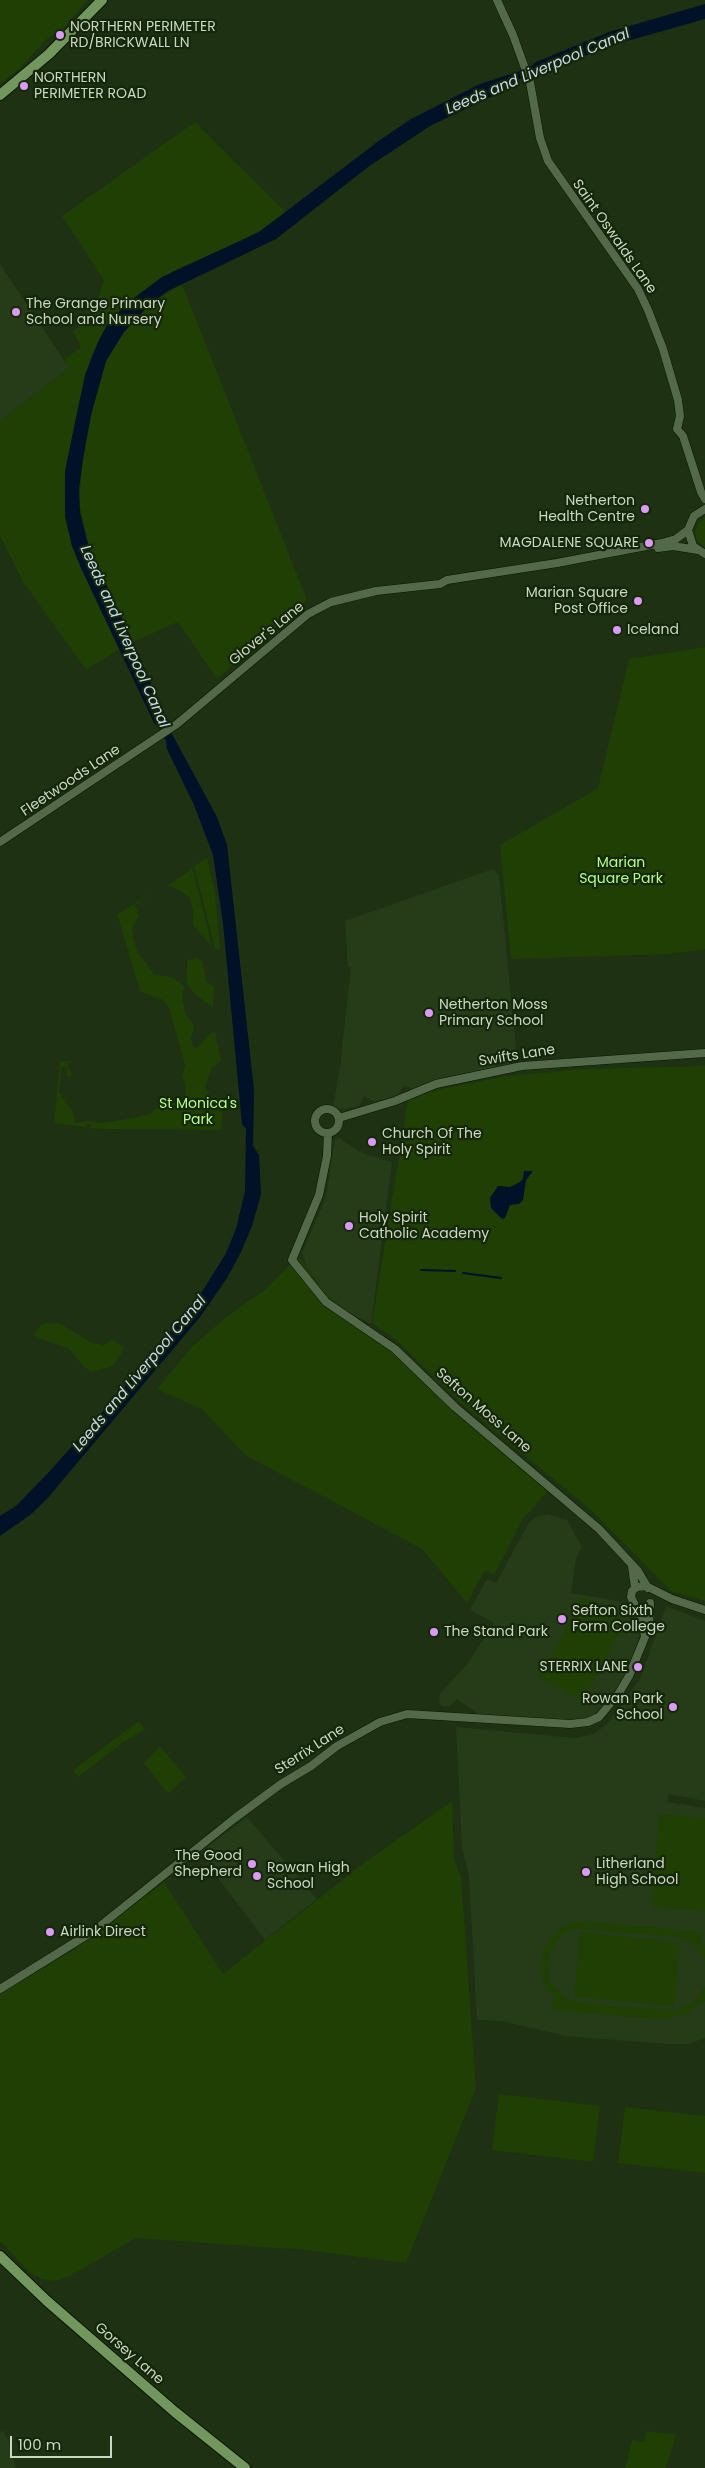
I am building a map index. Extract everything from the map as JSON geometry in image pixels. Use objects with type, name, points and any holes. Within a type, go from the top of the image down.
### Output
[{"type":"main road","points":[[0,95],[49,54],[102,0]]},
{"type":"main road","name":"Gorsey Lane","points":[[0,2256],[47,2301],[245,2468]]},
{"type":"street","name":"Saint Oswalds Lane","points":[[496,0],[513,35],[530,82],[540,138],[548,161],[638,289],[648,310],[663,349],[678,400],[680,416],[677,429],[683,436],[703,496],[697,514]]},
{"type":"street","points":[[701,552],[690,540],[688,530],[697,514],[705,509]]},
{"type":"street","name":"Glover's Lane","points":[[446,582],[662,543],[676,538],[688,530]]},
{"type":"street","name":"Glover's Lane","points":[[155,739],[177,724],[319,608],[331,602],[376,591],[547,569],[673,546],[701,552]]},
{"type":"street","name":"Fleetwoods Lane","points":[[0,842],[155,739]]},
{"type":"street","name":"Swifts Lane","points":[[339,1118],[395,1101],[436,1084],[522,1066],[705,1053]]},
{"type":"street","points":[[329,1108],[339,1118],[337,1128],[328,1133],[321,1131],[316,1126],[315,1119],[318,1112],[329,1108]]},
{"type":"street","name":"Sefton Moss Lane","points":[[328,1133],[327,1156],[320,1195],[292,1260],[326,1302],[395,1349],[460,1412],[599,1529],[638,1571],[649,1588]]},
{"type":"street","points":[[632,1566],[634,1588],[631,1597],[642,1620],[644,1636]]},
{"type":"street","points":[[634,1588],[640,1586],[649,1588],[672,1599],[705,1610]]},
{"type":"street","points":[[649,1588],[652,1597],[650,1603]]},
{"type":"street","points":[[634,1604],[641,1607],[650,1603],[672,1599]]},
{"type":"street","name":"Sterrix Lane","points":[[0,1989],[95,1930],[235,1818],[346,1741],[380,1722],[407,1714],[570,1724],[588,1722],[599,1717],[620,1693],[629,1676],[649,1627],[650,1603]]},
{"type":"shaded area","name":"The Grange Primary School and Nursery","points":[[0,264],[69,368],[0,421]]},
{"type":"shaded area","name":"Netherton Moss Primary School","points":[[493,869],[499,875],[517,1059],[512,1065],[441,1080],[413,1089],[404,1085],[398,1095],[393,1097],[374,1102],[364,1096],[359,1106],[344,1109],[333,1108],[340,1067],[351,967],[348,967],[345,921]]},
{"type":"shaded area","name":"Holy Spirit Catholic Academy","points":[[339,1138],[364,1154],[392,1162],[371,1324],[344,1310],[326,1296],[306,1265],[302,1253],[326,1197],[335,1139]]},
{"type":"shaded area","name":"Sefton Sixth Form College","points":[[547,1514],[567,1520],[582,1547],[576,1558],[571,1593],[618,1601],[628,1605],[636,1615],[640,1626],[638,1642],[627,1673],[612,1698],[591,1722],[482,1717],[457,1699],[450,1706],[443,1706],[439,1703],[440,1694],[468,1663],[494,1623],[470,1610],[487,1579],[496,1583],[528,1524],[534,1518]]},
{"type":"shaded area","name":"Litherland High School","points":[[666,1606],[705,1621],[705,1801],[669,1794],[667,1802],[705,1808],[705,2038],[688,2044],[665,2044],[567,2036],[501,2021],[477,2020],[469,1876],[462,1847],[456,1727],[575,1738],[594,1734],[607,1724],[640,1679]]},
{"type":"shaded area","name":"Rowan High School","points":[[247,1817],[317,1899],[265,1940],[199,1853]]},
{"type":"shaded area","points":[[3,2430],[16,2468],[0,2468],[0,2433]]},
{"type":"green space","points":[[0,0],[88,0],[64,28],[47,39],[20,68],[0,84]]},
{"type":"green space","points":[[195,122],[287,213],[248,238],[177,269],[139,294],[108,323],[91,356],[65,471],[65,516],[72,546],[119,649],[86,670],[23,582],[0,536],[0,421],[69,368],[64,360],[81,347],[73,331],[90,317],[84,307],[99,296],[104,280],[62,216]]},
{"type":"green space","points":[[182,284],[307,600],[217,679],[178,622],[133,642],[89,548],[79,502],[83,459],[91,415],[106,361],[124,332],[151,303]]},
{"type":"green space","points":[[705,517],[705,548],[697,541],[695,533],[697,525]]},
{"type":"green space","name":"Marian Square Park","points":[[705,647],[705,949],[669,954],[511,959],[500,845],[598,788],[629,659]]},
{"type":"green space","points":[[207,858],[215,892],[220,949],[215,949],[194,866]]},
{"type":"green space","points":[[192,867],[212,947],[193,925],[193,911],[190,898],[168,885],[187,873]]},
{"type":"green space","name":"St Monica's Park","points":[[159,890],[135,905],[139,916],[132,929],[134,941],[138,953],[155,975],[172,977],[184,986],[182,997],[185,1012],[194,1026],[191,1039],[193,1047],[198,1048],[209,1034],[215,1032],[221,1061],[212,1067],[205,1087],[219,1112],[223,1113],[221,1130],[102,1129],[90,1128],[91,1124],[87,1124],[86,1127],[54,1123],[60,1061],[72,1061],[67,1064],[72,1075],[78,1073],[69,1077],[67,1075],[67,1067],[62,1067],[59,1092],[73,1112],[75,1123],[87,1121],[100,1123],[139,1117],[149,1114],[160,1106],[180,1103],[184,1100],[186,1086],[182,1077],[185,1065],[169,1008],[163,1000],[140,991],[117,914]]},
{"type":"green space","points":[[197,957],[203,963],[206,981],[214,986],[213,1008],[196,995],[187,984],[187,961]]},
{"type":"green space","points":[[705,1066],[705,1601],[671,1591],[591,1510],[461,1403],[394,1338],[372,1323],[408,1100],[436,1090],[507,1076],[583,1069]]},
{"type":"green space","points":[[297,1257],[302,1260],[319,1286],[345,1311],[392,1343],[458,1406],[553,1485],[523,1519],[494,1575],[485,1570],[467,1603],[422,1549],[245,1455],[202,1409],[157,1389],[192,1347],[225,1318],[267,1288]]},
{"type":"green space","points":[[59,1323],[92,1343],[104,1345],[113,1339],[124,1349],[113,1366],[92,1372],[84,1367],[69,1349],[38,1338],[34,1334],[42,1324]]},
{"type":"green space","points":[[583,1597],[626,1621],[583,1701],[539,1678]]},
{"type":"green space","points":[[139,1721],[145,1730],[125,1741],[78,1777],[73,1770]]},
{"type":"green space","points":[[160,1746],[186,1777],[168,1794],[144,1763]]},
{"type":"green space","points":[[452,1801],[454,1860],[461,1876],[476,2088],[406,2263],[306,2250],[136,2238],[70,2276],[55,2281],[41,2279],[30,2273],[0,2241],[0,1994],[75,1949],[164,1882],[223,1974],[364,1863]]},
{"type":"green space","points":[[659,1814],[705,1818],[705,1911],[651,1907]]},
{"type":"green space","points":[[584,1921],[703,1932],[702,1939],[699,1939],[705,1946],[705,1961],[695,1946],[679,1937],[577,1929],[566,1933],[557,1940],[548,1959],[550,1981],[563,1996],[580,2003],[675,2010],[692,2003],[705,1986],[705,2001],[689,2014],[666,2018],[666,2020],[551,2010],[552,2000],[556,2000],[546,1988],[542,1978],[540,1964],[543,1950],[549,1939],[560,1928]]},
{"type":"green space","points":[[580,1932],[680,1942],[674,2006],[574,1997]]},
{"type":"green space","points":[[499,2094],[600,2106],[593,2162],[492,2150]]},
{"type":"green space","points":[[625,2107],[705,2116],[705,2173],[618,2163]]},
{"type":"green space","points":[[646,2431],[676,2435],[666,2468],[625,2468],[632,2440],[644,2442]]},
{"type":"water","name":"Leeds and Liverpool Canal","points":[[705,4],[705,19],[620,43],[538,73],[532,73],[519,79],[518,84],[430,126],[368,167],[276,239],[168,291],[151,303],[124,332],[106,361],[91,415],[83,459],[79,489],[80,512],[89,548],[133,642],[165,715],[165,721],[217,817],[227,845],[254,1090],[253,1146],[259,1155],[261,1194],[252,1226],[241,1252],[227,1278],[200,1317],[46,1500],[30,1515],[0,1536],[0,1516],[16,1506],[49,1472],[128,1383],[198,1298],[225,1255],[236,1229],[245,1191],[246,1129],[242,1124],[223,923],[213,855],[194,805],[167,749],[166,741],[159,727],[154,723],[81,568],[72,546],[65,516],[65,471],[85,375],[98,342],[108,323],[126,304],[162,277],[259,232],[380,140],[411,119],[480,84],[529,68],[536,62],[609,32]]},
{"type":"water","points":[[524,1171],[533,1171],[526,1180],[523,1200],[519,1204],[510,1205],[505,1218],[502,1219],[491,1208],[490,1198],[498,1186],[510,1187],[520,1182],[523,1179]]},
{"type":"waterway","points":[[421,1270],[455,1271]]},
{"type":"waterway","points":[[463,1273],[501,1278]]},
{"type":"place","name":"NORTHERN PERIMETER RD/BRICKWALL LN","points":[[60,35]]},
{"type":"place","name":"NORTHERN PERIMETER ROAD","points":[[24,86]]},
{"type":"place","name":"The Grange Primary School and Nursery","points":[[16,312]]},
{"type":"place","name":"Netherton Health Centre","points":[[645,509]]},
{"type":"place","name":"MAGDALENE SQUARE","points":[[649,543]]},
{"type":"place","name":"Marian Square Post Office","points":[[638,601]]},
{"type":"place","name":"Iceland","points":[[617,630]]},
{"type":"place","name":"Netherton Moss Primary School","points":[[429,1013]]},
{"type":"place","name":"Church Of The Holy Spirit","points":[[372,1142]]},
{"type":"place","name":"Holy Spirit Catholic Academy","points":[[349,1226]]},
{"type":"place","name":"Sefton Sixth Form College","points":[[562,1619]]},
{"type":"place","name":"The Stand Park","points":[[434,1632]]},
{"type":"place","name":"STERRIX LANE","points":[[638,1667]]},
{"type":"place","name":"Rowan Park School","points":[[673,1707]]},
{"type":"place","name":"The Good Shepherd","points":[[252,1864]]},
{"type":"place","name":"Litherland High School","points":[[586,1872]]},
{"type":"place","name":"Rowan High School","points":[[257,1876]]},
{"type":"place","name":"Airlink Direct","points":[[50,1932]]}]
